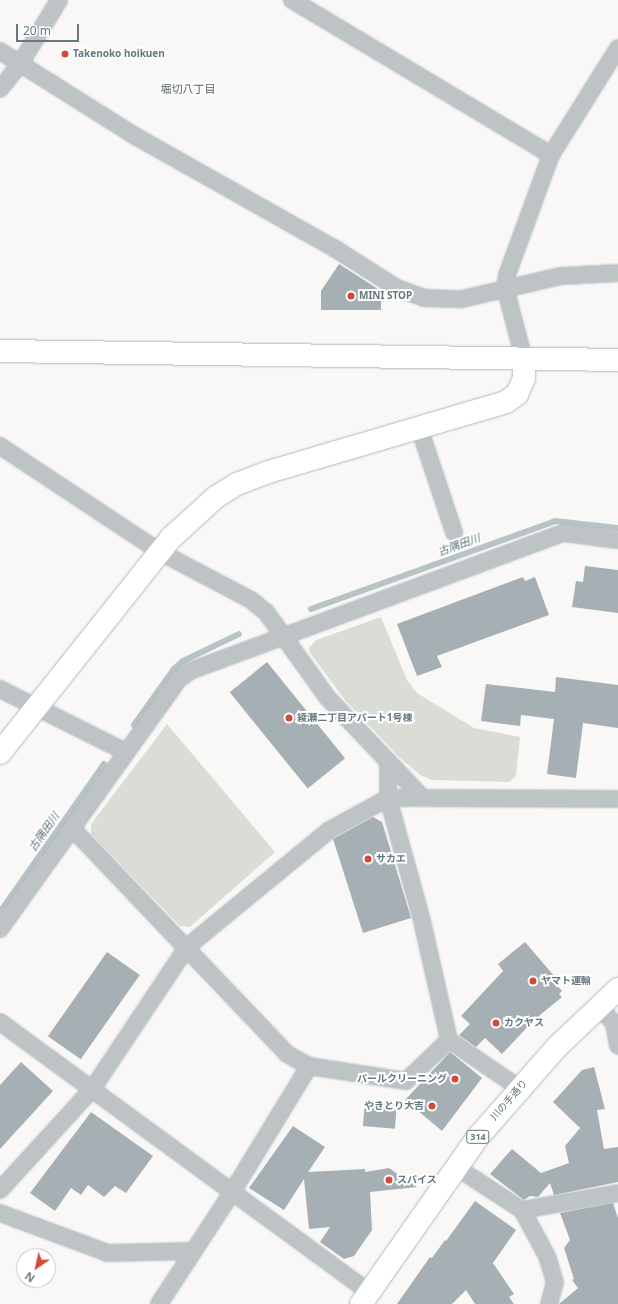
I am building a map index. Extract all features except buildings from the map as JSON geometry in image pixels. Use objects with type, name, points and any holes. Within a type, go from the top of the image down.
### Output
[{"type":"street","points":[[0,89],[20,64],[59,0]]},
{"type":"street","points":[[292,0],[551,155]]},
{"type":"street","points":[[0,753],[160,552],[192,516],[237,484],[264,473],[506,402],[517,394],[524,378],[524,358],[505,287],[506,275],[551,155],[618,48]]},
{"type":"street","points":[[0,50],[135,136],[334,248],[397,288],[424,298],[462,299],[505,287],[561,276],[618,272]]},
{"type":"street","points":[[0,351],[618,360]]},
{"type":"street","points":[[419,427],[454,532]]},
{"type":"street","points":[[0,446],[160,552],[251,600],[266,612],[281,636],[327,697],[423,798]]},
{"type":"street","points":[[0,929],[179,679],[190,671],[281,636],[564,533],[618,540]]},
{"type":"street","points":[[0,689],[126,752]]},
{"type":"street","points":[[388,762],[388,798],[422,921],[449,1040],[519,1088]]},
{"type":"street","points":[[0,1190],[93,1088],[187,947],[328,831],[388,798],[618,799]]},
{"type":"street","points":[[72,828],[187,947],[287,1054],[309,1066],[406,1081],[449,1040]]},
{"type":"street","name":"川の手通り","points":[[366,1298],[456,1167],[519,1088],[598,1006],[618,988]]},
{"type":"street","points":[[598,1006],[614,1023],[618,1046]]},
{"type":"street","points":[[0,1022],[93,1088],[366,1298]]},
{"type":"street","points":[[159,1304],[231,1194],[309,1066]]},
{"type":"street","points":[[456,1167],[522,1210],[547,1256],[555,1282],[549,1304]]},
{"type":"street","points":[[522,1210],[618,1193]]},
{"type":"street","points":[[0,1213],[108,1253],[194,1251]]},
{"type":"shaded area","points":[[381,617],[407,680],[417,693],[474,728],[520,737],[516,776],[509,782],[432,780],[420,775],[399,757],[345,700],[310,653],[309,648],[316,640]]},
{"type":"shaded area","points":[[167,724],[275,852],[190,927],[180,926],[91,834],[91,824]]},
{"type":"waterway","name":"古隅田川","points":[[311,609],[555,521],[618,528]]},
{"type":"waterway","name":"古隅田川","points":[[134,725],[174,669],[183,661],[239,634]]},
{"type":"waterway","name":"古隅田川","points":[[0,912],[104,764]]},
{"type":"place","name":"Takenoko hoikuen","points":[[65,54]]},
{"type":"place","name":"MINI STOP","points":[[351,296]]},
{"type":"place","name":"綾瀬二丁目アパート1号棟","points":[[289,718]]},
{"type":"place","name":"サカエ","points":[[368,859]]},
{"type":"place","name":"ヤマト運輸","points":[[533,981]]},
{"type":"place","name":"カクヤス","points":[[496,1023]]},
{"type":"place","name":"パールクリーニング","points":[[455,1079]]},
{"type":"place","name":"やきとり大吉","points":[[432,1106]]},
{"type":"place","name":"スパイス","points":[[389,1180]]},
{"type":"district","name":"堀切八丁目","points":[[188,89]]}]
